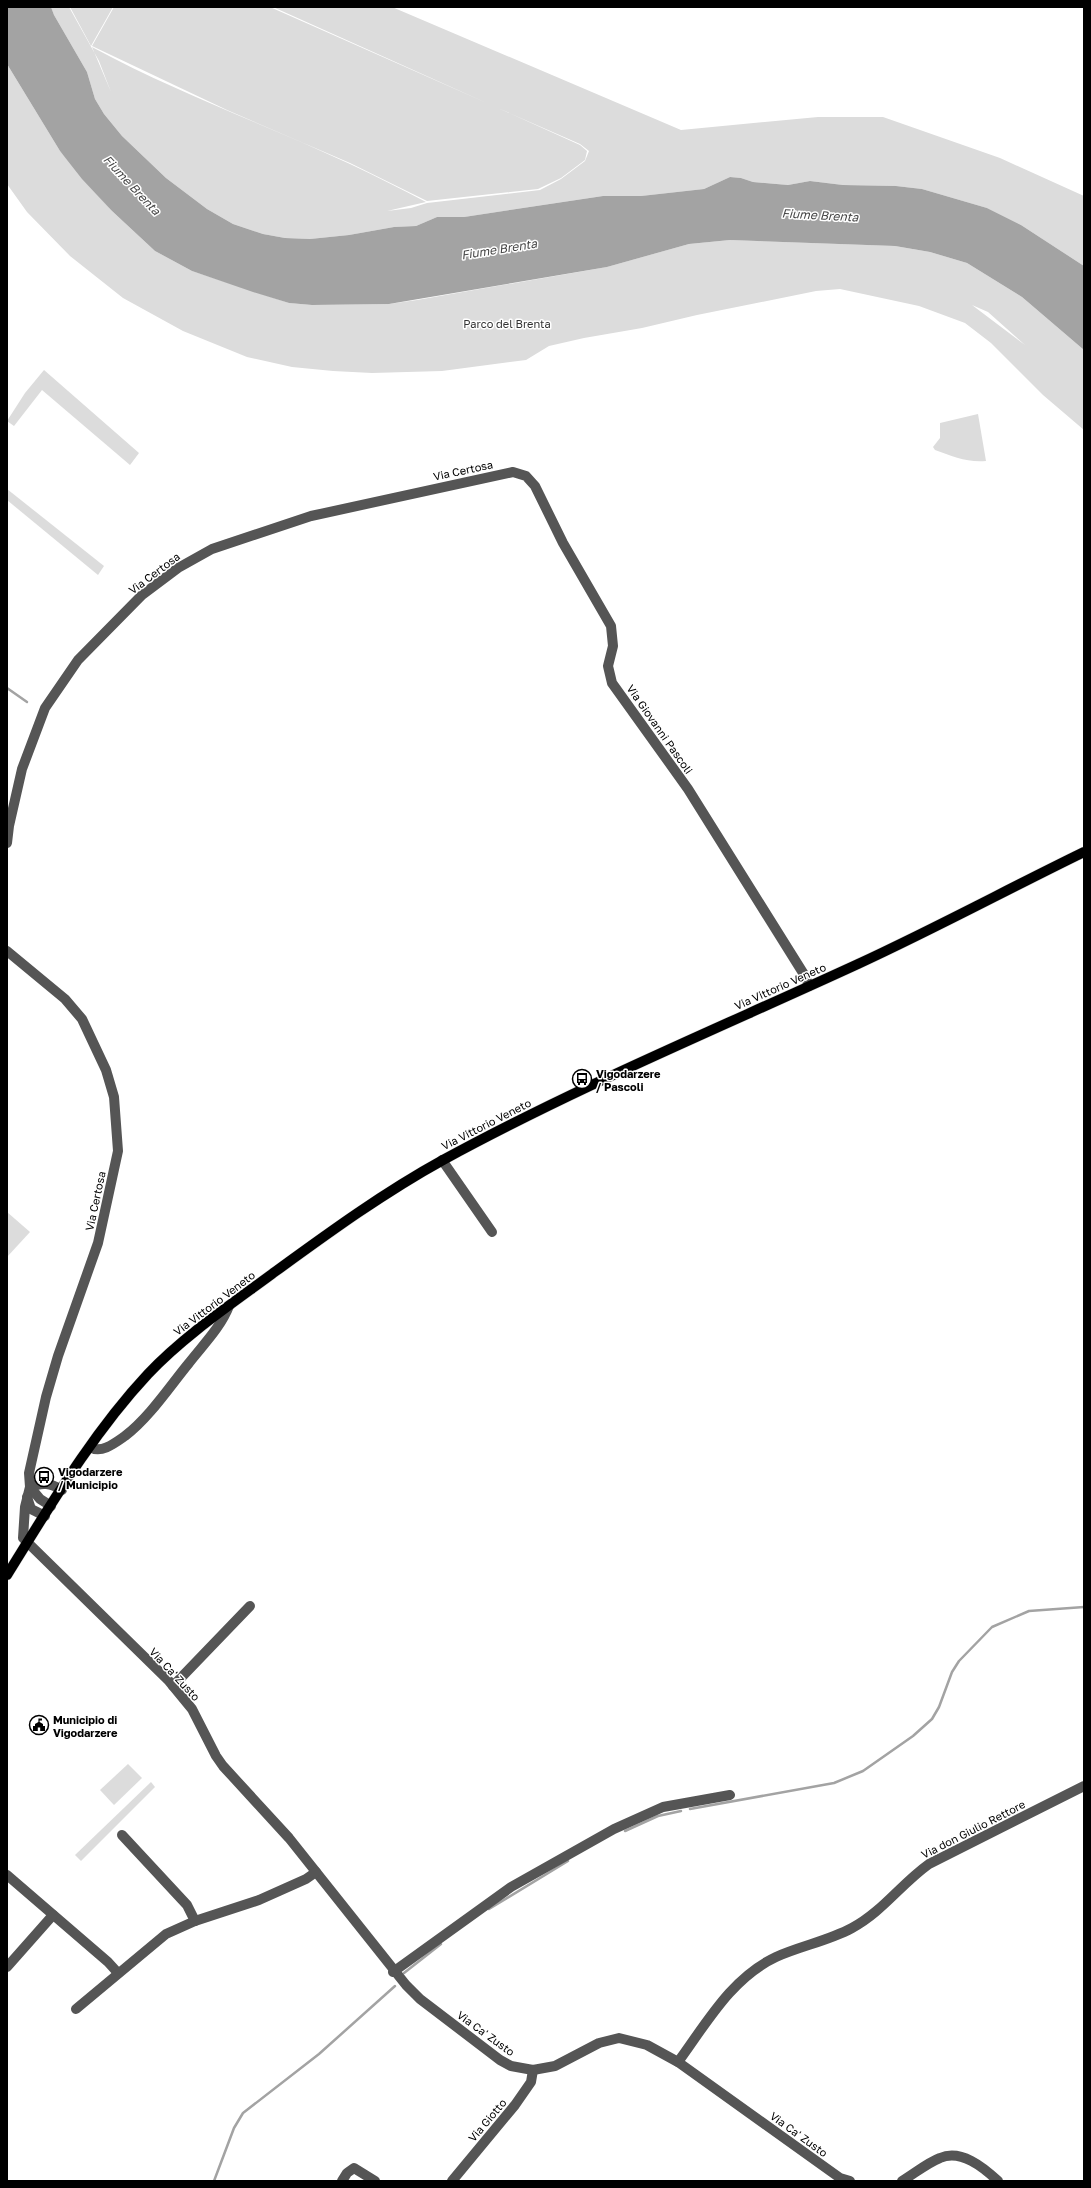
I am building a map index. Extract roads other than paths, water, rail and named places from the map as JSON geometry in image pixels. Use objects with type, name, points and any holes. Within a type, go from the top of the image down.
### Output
[{"type":"main road","name":"Via Vittorio Veneto","points":[[9,1571],[114,1413],[148,1375],[184,1341],[229,1306],[364,1208],[442,1160],[506,1127],[597,1083],[916,937],[1084,852]]},
{"type":"street","name":"Via Certosa","points":[[7,843],[9,826],[22,769],[45,708],[78,660],[142,595],[178,568],[212,549],[312,516],[481,477],[513,472],[526,476]]},
{"type":"street","name":"Via Giovanni Pascoli","points":[[526,476],[535,486],[563,543],[611,626],[613,646],[608,666],[612,683],[688,789],[805,976],[809,986]]},
{"type":"street","name":"Via Certosa","points":[[7,951],[65,999],[82,1019],[106,1070],[112,1091],[118,1152],[98,1243],[58,1356],[46,1397],[29,1473],[30,1487],[27,1497],[22,1533],[22,1538],[27,1544]]},
{"type":"street","points":[[442,1160],[492,1232]]},
{"type":"street","points":[[90,1447],[100,1450],[126,1435],[161,1398],[219,1323],[229,1306]]},
{"type":"street","points":[[51,1506],[40,1499],[30,1487],[42,1482],[52,1484],[62,1490]]},
{"type":"street","points":[[27,1497],[31,1509],[45,1516]]},
{"type":"street","name":"Via Ca' Zusto","points":[[27,1544],[173,1686],[192,1709],[222,1766],[289,1838],[394,1972],[420,1999],[500,2060],[512,2066],[533,2070],[555,2066],[599,2043],[619,2038],[647,2045],[678,2062],[840,2178],[850,2181]]},
{"type":"street","points":[[173,1686],[250,1606]]},
{"type":"street","name":"Via don Giulio Rettore","points":[[678,2062],[735,1986],[761,1965],[789,1952],[851,1928],[873,1915],[918,1872],[929,1864],[1084,1786]]},
{"type":"street","points":[[394,1972],[511,1887],[614,1829],[663,1807],[730,1796]]},
{"type":"street","points":[[122,1835],[187,1905],[195,1921]]},
{"type":"street","points":[[76,2009],[166,1934],[195,1921],[259,1900],[306,1879],[316,1872]]},
{"type":"street","points":[[7,1875],[118,1973]]},
{"type":"street","points":[[7,1967],[53,1915]]},
{"type":"street","name":"Via Giotto","points":[[452,2181],[515,2105],[532,2082],[533,2070]]},
{"type":"street","points":[[902,2181],[940,2158],[954,2155],[968,2159],[990,2173],[998,2181]]},
{"type":"street","points":[[342,2181],[346,2173],[354,2168],[375,2181]]},
{"type":"water","name":"Fiume Brenta","points":[[7,7],[51,7],[54,15],[87,72],[95,99],[104,114],[122,136],[166,178],[207,209],[233,224],[263,234],[285,238],[310,239],[349,235],[394,227],[416,226],[437,217],[464,217],[603,196],[641,196],[704,189],[730,177],[741,178],[753,182],[788,185],[810,181],[843,185],[896,186],[922,189],[987,208],[1021,225],[1084,266],[1084,350],[1022,297],[967,263],[930,252],[895,246],[730,240],[689,244],[607,267],[389,304],[312,305],[289,303],[253,292],[192,271],[155,251],[112,211],[82,179],[60,151],[7,64]]},
{"type":"waterway","points":[[7,688],[27,702]]},
{"type":"waterway","points":[[690,1809],[834,1783],[863,1771],[913,1736],[932,1719],[939,1707],[952,1672],[959,1661],[992,1627],[1029,1611],[1084,1607]]},
{"type":"waterway","points":[[625,1831],[658,1816],[681,1811]]},
{"type":"waterway","points":[[489,1909],[568,1861]]},
{"type":"waterway","points":[[404,1973],[441,1944]]},
{"type":"waterway","points":[[214,2181],[234,2128],[243,2113],[319,2054],[395,1986]]},
{"type":"place","name":"Vigodarzere / Pascoli","points":[[582,1079]]},
{"type":"place","name":"Vigodarzere / Municipio","points":[[44,1477]]},
{"type":"place","name":"Municipio di Vigodarzere","points":[[39,1725]]},
{"type":"park label","name":"Parco del Brenta","points":[[507,323]]}]
